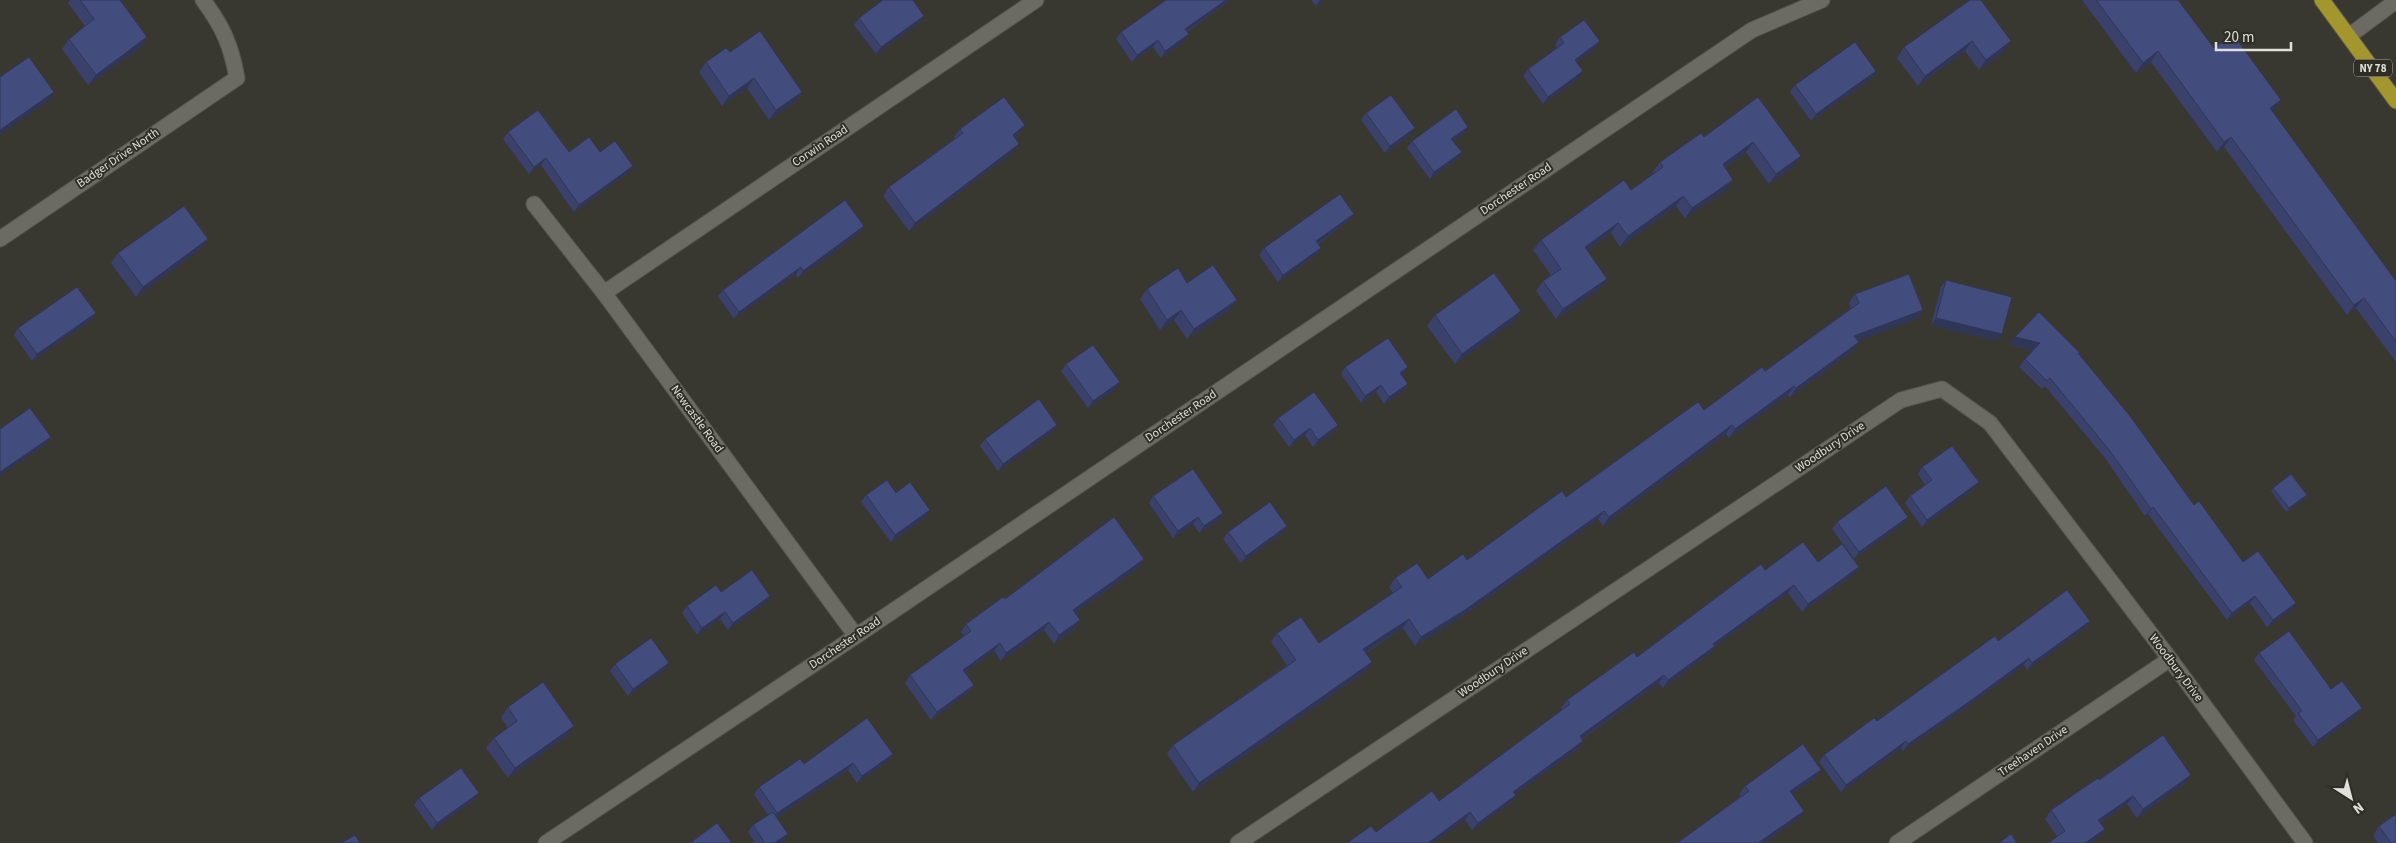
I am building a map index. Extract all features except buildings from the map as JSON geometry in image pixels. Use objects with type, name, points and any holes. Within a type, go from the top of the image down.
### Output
[{"type":"highway","name":"NY 78","points":[[2322,0],[2396,101]]},
{"type":"street","name":"Badger Drive North","points":[[0,239],[237,78],[232,49],[216,17],[203,0]]},
{"type":"street","name":"Corwin Road","points":[[604,293],[1036,0]]},
{"type":"street","name":"Dorchester Road","points":[[546,843],[856,636],[1752,30],[1822,0]]},
{"type":"street","points":[[2349,36],[2396,1]]},
{"type":"street","name":"Newcastle Road","points":[[534,204],[604,293],[856,636]]},
{"type":"street","name":"Woodbury Drive","points":[[1238,843],[1901,400],[1942,389],[1990,423],[2170,659],[2305,843]]},
{"type":"street","name":"Treehaven Drive","points":[[1896,843],[2170,659]]}]
